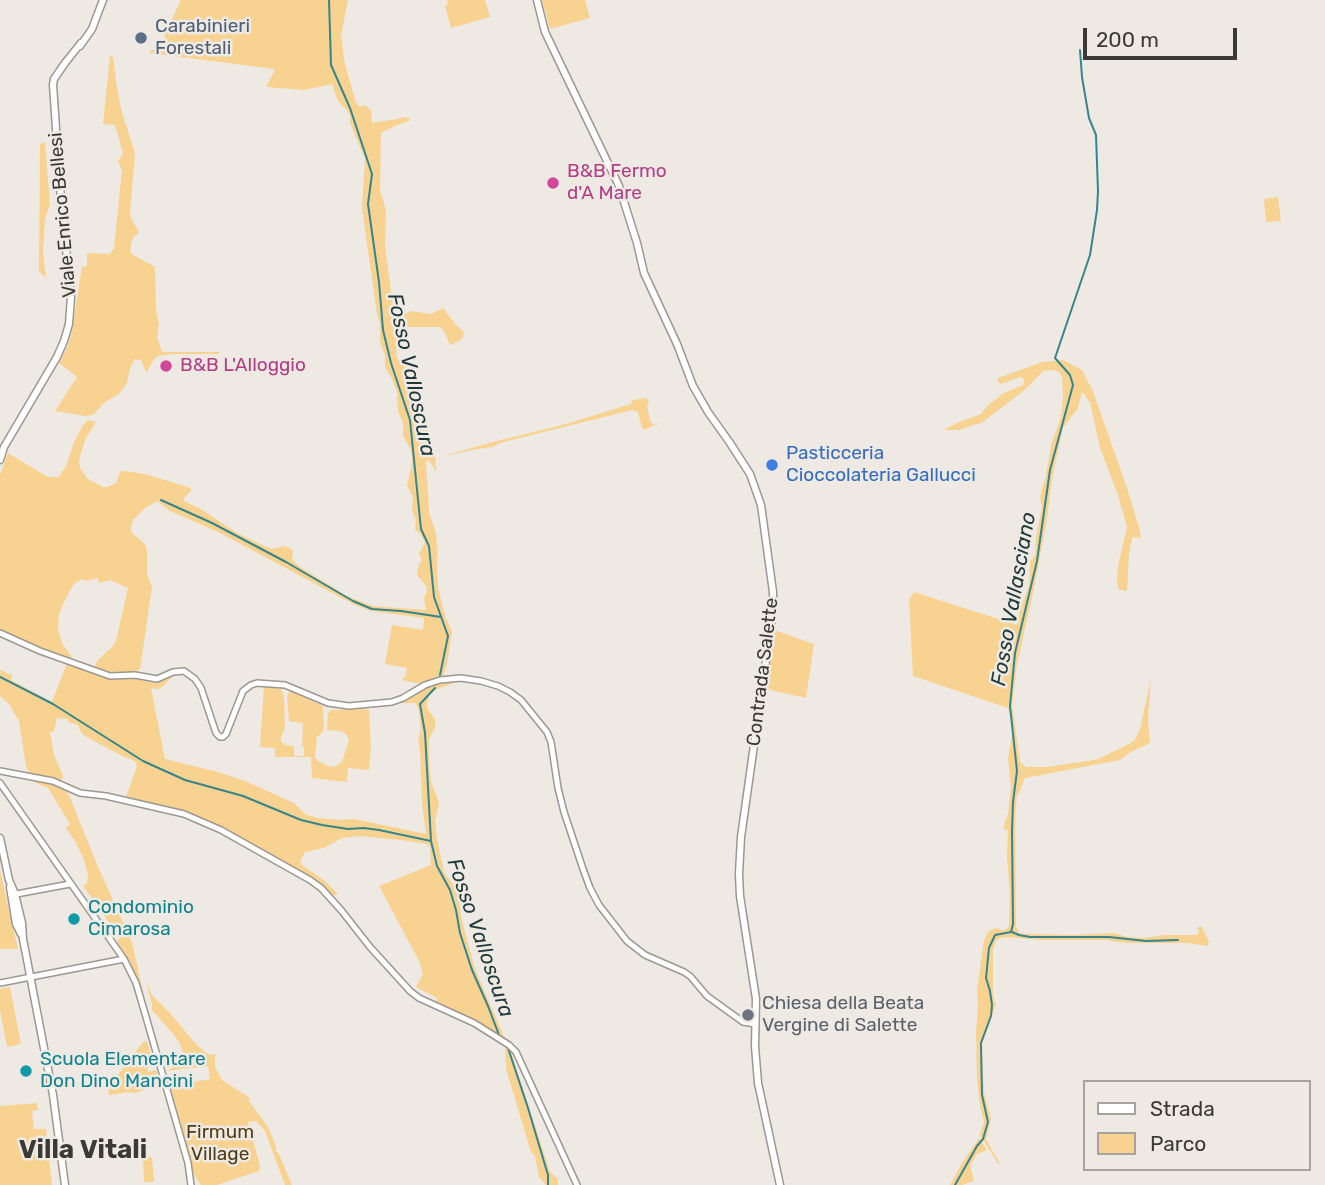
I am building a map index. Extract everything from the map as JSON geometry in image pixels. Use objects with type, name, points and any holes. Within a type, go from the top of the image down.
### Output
[{"type":"main road","name":"Viale Enrico Bellesi","points":[[0,460],[10,436],[57,357],[69,324],[71,297],[61,200],[54,79],[92,29],[103,0]]},
{"type":"main road","name":"Contrada Salette","points":[[537,0],[545,32],[619,186],[644,273],[693,386],[750,474],[761,505],[773,592],[773,611],[739,866],[740,897],[755,988],[758,1083],[780,1185]]},
{"type":"main road","points":[[0,838],[13,895],[16,924],[23,939],[53,1095],[65,1185]]},
{"type":"street","points":[[0,633],[110,677],[135,676],[157,680],[173,671],[184,671],[195,679],[201,688],[216,733],[220,737],[226,734],[243,691],[257,683],[285,685],[328,703],[349,706],[392,702],[425,685],[461,678],[481,681],[510,692],[521,700],[547,732],[564,811],[590,888],[599,905],[628,941],[645,955],[684,972],[707,996],[743,1022],[756,1024]]},
{"type":"street","points":[[0,771],[52,781],[80,793],[106,796],[184,814],[221,830],[310,880],[321,888],[370,947],[419,999],[460,1015],[516,1052],[577,1185]]},
{"type":"street","points":[[0,783],[124,959],[136,984],[188,1163],[191,1185]]},
{"type":"street","points":[[13,895],[70,884]]},
{"type":"street","points":[[0,983],[124,959]]},
{"type":"green space","points":[[181,0],[348,0],[341,36],[345,64],[356,103],[371,110],[372,123],[410,118],[409,121],[381,133],[380,190],[386,210],[385,245],[394,315],[396,318],[411,311],[431,314],[443,308],[464,332],[459,341],[450,345],[440,327],[405,327],[399,330],[396,344],[397,358],[409,371],[417,409],[436,459],[437,472],[428,460],[426,461],[429,512],[436,534],[438,587],[445,616],[452,631],[443,676],[421,684],[402,680],[407,668],[385,664],[392,625],[423,630],[424,618],[371,611],[353,604],[218,532],[170,511],[157,501],[144,509],[131,526],[131,532],[145,544],[147,574],[152,587],[140,669],[127,675],[116,676],[94,670],[97,661],[116,641],[128,588],[110,580],[100,583],[97,578],[86,581],[82,579],[74,584],[65,600],[59,614],[58,630],[71,659],[40,649],[0,630],[0,475],[8,453],[48,477],[59,477],[75,440],[88,420],[96,422],[85,440],[79,461],[80,468],[88,479],[107,487],[116,483],[120,472],[124,471],[145,474],[191,488],[184,501],[262,545],[272,549],[288,547],[293,551],[292,560],[300,567],[347,596],[373,606],[426,610],[426,586],[417,575],[422,561],[419,553],[425,543],[420,533],[415,530],[413,497],[407,486],[412,456],[403,436],[397,392],[385,367],[385,356],[380,342],[380,324],[362,208],[365,159],[350,123],[350,116],[338,101],[332,84],[304,90],[266,87],[274,69],[150,53],[164,46],[166,22],[170,23]]},
{"type":"green space","points":[[447,0],[485,0],[490,17],[451,28],[445,6],[448,5]]},
{"type":"green space","points":[[542,0],[585,0],[590,18],[550,29]]},
{"type":"green space","points":[[110,55],[113,57],[121,109],[135,153],[130,212],[139,232],[132,239],[130,251],[155,267],[159,324],[157,337],[162,352],[219,354],[158,356],[147,372],[141,360],[135,359],[127,383],[120,393],[104,403],[93,415],[85,416],[55,411],[77,377],[59,363],[71,336],[82,267],[87,266],[87,253],[110,254],[114,248],[122,170],[118,161],[123,153],[115,125],[103,124]]},
{"type":"green space","points":[[45,142],[50,204],[45,219],[43,253],[46,278],[39,271],[40,144]]},
{"type":"green space","points":[[1278,197],[1281,221],[1266,222],[1264,199]]},
{"type":"green space","points":[[1063,360],[1082,370],[1093,391],[1127,488],[1141,538],[1132,537],[1127,591],[1120,590],[1118,566],[1127,527],[1100,448],[1090,402],[1082,392],[1078,408],[1063,428],[1033,593],[1017,664],[1012,705],[1020,762],[1026,767],[1046,767],[1088,761],[1131,743],[1140,729],[1151,679],[1148,720],[1150,743],[1120,760],[1025,778],[1017,797],[1015,815],[1016,926],[1019,933],[1028,934],[1114,933],[1143,938],[1197,935],[1197,928],[1201,926],[1209,941],[1208,946],[1007,937],[996,941],[993,950],[993,992],[996,1004],[982,1043],[982,1058],[984,1092],[991,1119],[986,1139],[999,1165],[980,1135],[984,1122],[977,1078],[977,990],[984,940],[989,931],[996,928],[1005,930],[1009,927],[1008,830],[1003,829],[1011,788],[1008,758],[1012,735],[1011,720],[1008,708],[913,676],[909,599],[914,592],[1017,625],[1029,585],[1030,561],[1035,555],[1042,488],[1052,442],[1061,417],[1062,377],[1054,370],[1043,371],[1027,388],[983,422],[959,430],[943,430],[981,414],[1004,393],[1023,385],[1024,382],[1020,377],[1001,384],[998,378],[1042,362]]},
{"type":"green space","points":[[647,398],[651,422],[654,425],[663,422],[644,430],[638,412],[632,410],[492,447],[440,457],[566,424],[631,404],[633,400]]},
{"type":"green space","points":[[774,630],[814,644],[806,698],[766,689]]},
{"type":"green space","points":[[67,663],[113,680],[131,678],[154,683],[176,673],[160,689],[151,688],[165,759],[245,781],[294,803],[305,814],[317,818],[354,819],[426,834],[422,804],[418,707],[415,703],[399,703],[426,687],[451,683],[433,692],[427,703],[427,708],[435,719],[435,728],[429,739],[429,759],[431,781],[439,803],[435,821],[437,839],[444,872],[455,887],[458,897],[475,969],[505,1039],[466,1016],[435,1003],[437,998],[416,987],[423,974],[419,961],[379,886],[431,865],[430,847],[427,844],[359,836],[342,838],[324,848],[305,852],[300,861],[302,865],[338,894],[332,896],[304,873],[258,848],[185,813],[126,797],[137,766],[135,761],[85,736],[78,725],[68,722],[68,719],[57,718],[54,731],[50,732],[54,755],[63,776],[61,781],[30,775],[26,766],[19,721],[9,704],[0,696],[0,670],[12,675],[11,680],[52,702]]},
{"type":"green space","points":[[264,686],[281,689],[284,696],[285,728],[281,741],[285,745],[294,746],[294,756],[304,756],[303,723],[289,721],[287,696],[290,691],[323,706],[324,730],[317,736],[315,757],[328,766],[334,767],[342,762],[349,740],[346,734],[340,731],[327,730],[328,714],[331,710],[369,709],[369,770],[348,768],[347,782],[312,778],[311,757],[275,757],[275,748],[260,747]]},
{"type":"green space","points":[[24,778],[55,784],[69,795],[132,942],[146,1006],[136,978],[117,941],[120,938],[83,886],[87,883],[88,875],[84,860],[66,828],[70,824],[48,788]]},
{"type":"green space","points":[[0,869],[3,884],[18,949],[0,949]]},
{"type":"green space","name":"Firmum Village","points":[[146,982],[152,995],[194,1042],[206,1053],[215,1054],[215,1067],[222,1080],[250,1098],[249,1101],[268,1127],[292,1185],[285,1185],[265,1131],[256,1121],[248,1122],[259,1171],[217,1185],[201,1185],[193,1173],[170,1086],[210,1079],[208,1066],[166,1071],[183,1062],[185,1058],[179,1042],[152,1010]]},
{"type":"green space","points":[[10,987],[21,1044],[7,1047],[0,1010],[0,989]]},
{"type":"green space","points":[[147,1041],[151,1057],[147,1059],[148,1072],[156,1070],[160,1084],[135,1093],[109,1095],[108,1088],[143,1042]]},
{"type":"green space","points":[[505,1047],[510,1049],[550,1172],[558,1179],[558,1185],[546,1185],[539,1177],[535,1156],[531,1152],[506,1069]]},
{"type":"green space","points":[[37,1103],[38,1110],[32,1111],[34,1129],[46,1129],[52,1185],[0,1185],[0,1106]]},
{"type":"green space","points":[[979,1138],[987,1150],[977,1154],[970,1166],[974,1181],[950,1185],[962,1163]]},
{"type":"green space","points":[[152,1157],[154,1182],[144,1182],[143,1158]]},
{"type":"waterway","name":"Fosso Valloscura","points":[[329,0],[331,65],[350,108],[372,174],[368,204],[383,330],[410,420],[421,529],[429,546],[434,597],[448,636],[440,675]]},
{"type":"waterway","name":"Fosso Vallasciano","points":[[955,1185],[983,1139],[988,1122],[982,1095],[981,1043],[992,1005],[986,978],[989,948],[995,935],[1011,932],[1013,924],[1012,831],[1017,771],[1010,706],[1015,653],[1037,561],[1050,470],[1073,385],[1070,375],[1055,358],[1090,255],[1097,210],[1096,135],[1089,118],[1080,50]]},
{"type":"waterway","points":[[161,500],[212,523],[372,609],[441,617]]},
{"type":"waterway","points":[[0,677],[53,704],[143,761],[185,780],[243,796],[301,820],[348,829],[379,830],[431,841]]},
{"type":"waterway","name":"Fosso Valloscura","points":[[435,688],[420,704],[425,733],[431,841],[437,866],[450,890],[472,970],[499,1035]]},
{"type":"waterway","points":[[1012,932],[1030,937],[1178,940]]},
{"type":"waterway","name":"Fosso Valloscura","points":[[508,1048],[548,1175],[548,1185]]},
{"type":"place","name":"Carabinieri Forestali","points":[[141,38]]},
{"type":"place","name":"B&B Fermo d'A Mare","points":[[553,183]]},
{"type":"place","name":"B&B L'Alloggio","points":[[166,366]]},
{"type":"place","name":"Pasticceria Cioccolateria Gallucci","points":[[772,465]]},
{"type":"place","name":"Condominio Cimarosa","points":[[74,919]]},
{"type":"place","name":"Chiesa della Beata Vergine di Salette","points":[[748,1015]]},
{"type":"place","name":"Scuola Elementare Don Dino Mancini","points":[[26,1071]]},
{"type":"district","name":"Villa Vitali","points":[[83,1150]]}]
